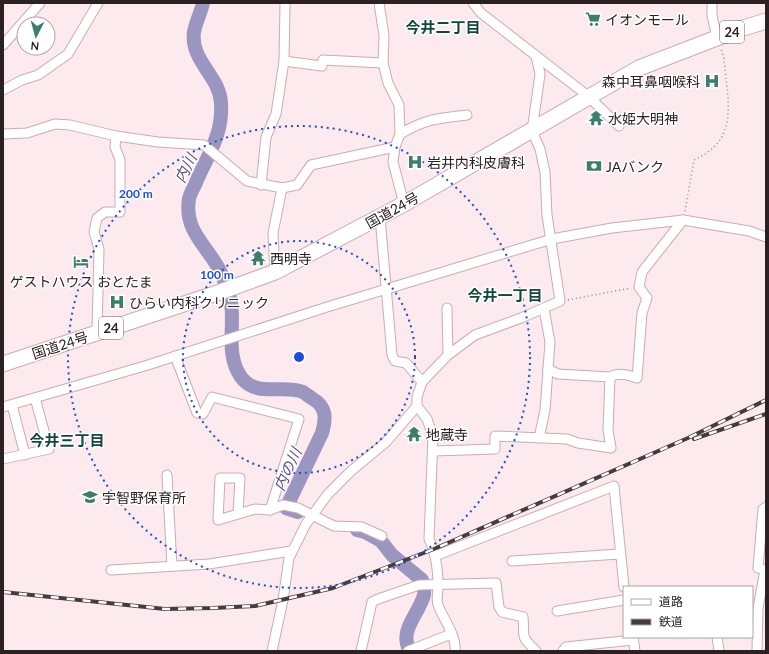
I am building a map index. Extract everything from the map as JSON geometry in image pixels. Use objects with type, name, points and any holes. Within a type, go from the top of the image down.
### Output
[{"type":"highway","name":"国道24号","points":[[3,364],[220,292],[275,272],[404,204],[532,131],[588,96],[639,68],[766,21]]},
{"type":"street","points":[[3,45],[40,3]]},
{"type":"street","points":[[3,90],[22,80],[38,76],[68,54],[98,3]]},
{"type":"street","points":[[261,185],[266,137],[276,114],[284,61],[285,3]]},
{"type":"street","points":[[379,3],[384,36],[383,63],[388,83],[399,105],[400,134],[395,147],[393,162],[404,204]]},
{"type":"street","points":[[473,3],[481,13],[588,96],[619,126]]},
{"type":"street","points":[[712,3],[712,16],[717,38]]},
{"type":"street","points":[[455,651],[456,647],[450,634],[448,623],[438,604],[438,585],[434,549],[428,539],[433,451],[432,436],[427,419],[417,406],[417,397],[422,382],[448,355],[475,335],[544,309],[560,301],[552,239],[547,215],[545,172],[540,149],[532,131],[540,74],[536,56]]},
{"type":"street","points":[[284,61],[322,66],[323,60],[383,63]]},
{"type":"street","points":[[400,134],[419,123],[467,114]]},
{"type":"street","points":[[3,134],[27,133],[56,124],[70,125],[116,136],[158,142],[204,145],[247,181],[282,188],[297,185],[311,165],[395,147]]},
{"type":"street","points":[[97,333],[99,249],[94,232],[97,218],[105,212],[120,212],[120,160],[115,147],[116,136]]},
{"type":"street","points":[[275,272],[273,234],[282,188]]},
{"type":"street","points":[[380,217],[381,239],[388,289],[392,355],[395,361],[406,363],[422,382]]},
{"type":"street","points":[[3,407],[176,356],[248,332],[552,239],[612,228],[683,220],[749,231],[766,237]]},
{"type":"street","points":[[548,369],[558,374],[610,376],[616,374],[627,374],[637,378],[642,313],[647,298],[639,287],[642,272],[683,220]]},
{"type":"street","points":[[447,308],[448,355]]},
{"type":"street","points":[[539,438],[545,410],[550,342],[544,309]]},
{"type":"street","points":[[176,356],[197,413],[203,414],[212,398],[299,418],[270,510]]},
{"type":"street","points":[[433,451],[495,449],[495,436],[568,439],[578,444],[611,448],[608,430],[610,376]]},
{"type":"street","points":[[3,459],[49,449],[34,398]]},
{"type":"street","points":[[12,405],[25,455]]},
{"type":"street","points":[[272,651],[284,600],[291,551],[312,514],[332,490],[351,471],[386,442],[417,406]]},
{"type":"street","points":[[167,475],[172,566]]},
{"type":"street","points":[[238,514],[240,478],[220,478],[218,520],[255,509],[270,510],[283,505],[298,508],[334,526],[362,527],[382,536]]},
{"type":"street","points":[[435,556],[614,486],[624,586]]},
{"type":"street","points":[[766,507],[762,509],[758,568],[765,570],[758,608],[758,651],[766,651]]},
{"type":"street","points":[[111,570],[209,564],[291,551]]},
{"type":"street","points":[[512,561],[620,554]]},
{"type":"street","points":[[361,651],[372,602],[423,585],[496,583],[499,607],[502,612],[523,617],[522,635],[524,641],[536,651]]},
{"type":"street","points":[[557,611],[623,600]]},
{"type":"street","points":[[410,650],[450,634]]},
{"type":"street","points":[[717,638],[719,651]]},
{"type":"street","points":[[563,651],[566,647],[633,639],[635,651]]},
{"type":"path","points":[[683,220],[694,160],[709,153],[724,134],[728,122],[724,58],[717,38]]},
{"type":"path","points":[[560,301],[639,287]]},
{"type":"waterway","name":"内川","points":[[203,3],[194,32],[194,42],[196,52],[216,85],[221,103],[221,114],[220,124],[214,143],[189,199],[188,212],[195,233],[219,269],[229,294],[232,312],[233,359],[241,377],[247,383],[262,389],[287,389],[303,392],[318,402],[323,410],[325,418],[322,433],[286,508],[298,512]]},
{"type":"waterway","name":"内の川","points":[[357,530],[365,532],[381,541],[392,555],[422,580],[424,595],[406,636],[410,651]]},
{"type":"railway","points":[[3,592],[165,609],[255,606],[333,588],[434,549],[688,438],[766,400]]},
{"type":"railway","points":[[694,439],[766,414]]},
{"type":"place","name":"イオンモール","points":[[593,19]]},
{"type":"place","name":"森中耳鼻咽喉科","points":[[712,81]]},
{"type":"place","name":"水姫大明神","points":[[596,118]]},
{"type":"place","name":"岩井内科皮膚科","points":[[415,162]]},
{"type":"place","name":"JAバンク","points":[[594,166]]},
{"type":"place","name":"西明寺","points":[[258,258]]},
{"type":"place","name":"ゲストハウス おとたま","points":[[81,262]]},
{"type":"place","name":"ひらい内科クリニック","points":[[117,302]]},
{"type":"place","name":"地蔵寺","points":[[414,434]]},
{"type":"place","name":"宇智野保育所","points":[[90,497]]},
{"type":"district","name":"今井二丁目","points":[[443,27]]},
{"type":"district","name":"今井一丁目","points":[[505,295]]},
{"type":"district","name":"今井三丁目","points":[[67,440]]}]
